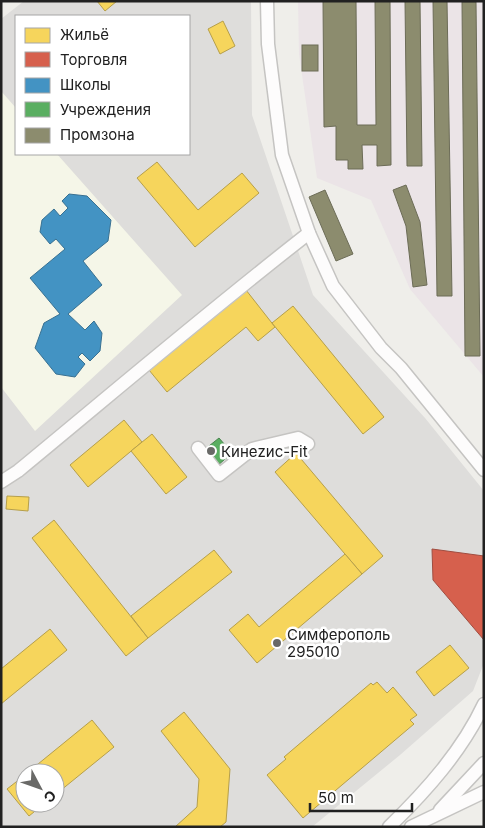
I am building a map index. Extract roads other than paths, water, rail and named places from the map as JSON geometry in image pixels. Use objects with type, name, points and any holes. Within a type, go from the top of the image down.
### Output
[{"type":"street","points":[[267,1],[268,44],[282,156],[309,233],[333,286],[381,348],[401,368],[484,470]]},
{"type":"street","points":[[1,482],[18,471],[132,378],[208,312],[309,233]]},
{"type":"street","points":[[198,448],[219,474],[252,449],[298,438],[308,444]]},
{"type":"street","points":[[389,827],[467,738],[484,704]]},
{"type":"street","points":[[434,816],[484,763]]},
{"type":"street","points":[[411,827],[484,792]]},
{"type":"place","name":"Кинеzис-Fit","points":[[211,451]]},
{"type":"place","name":"Симферополь 295010","points":[[277,643]]}]
